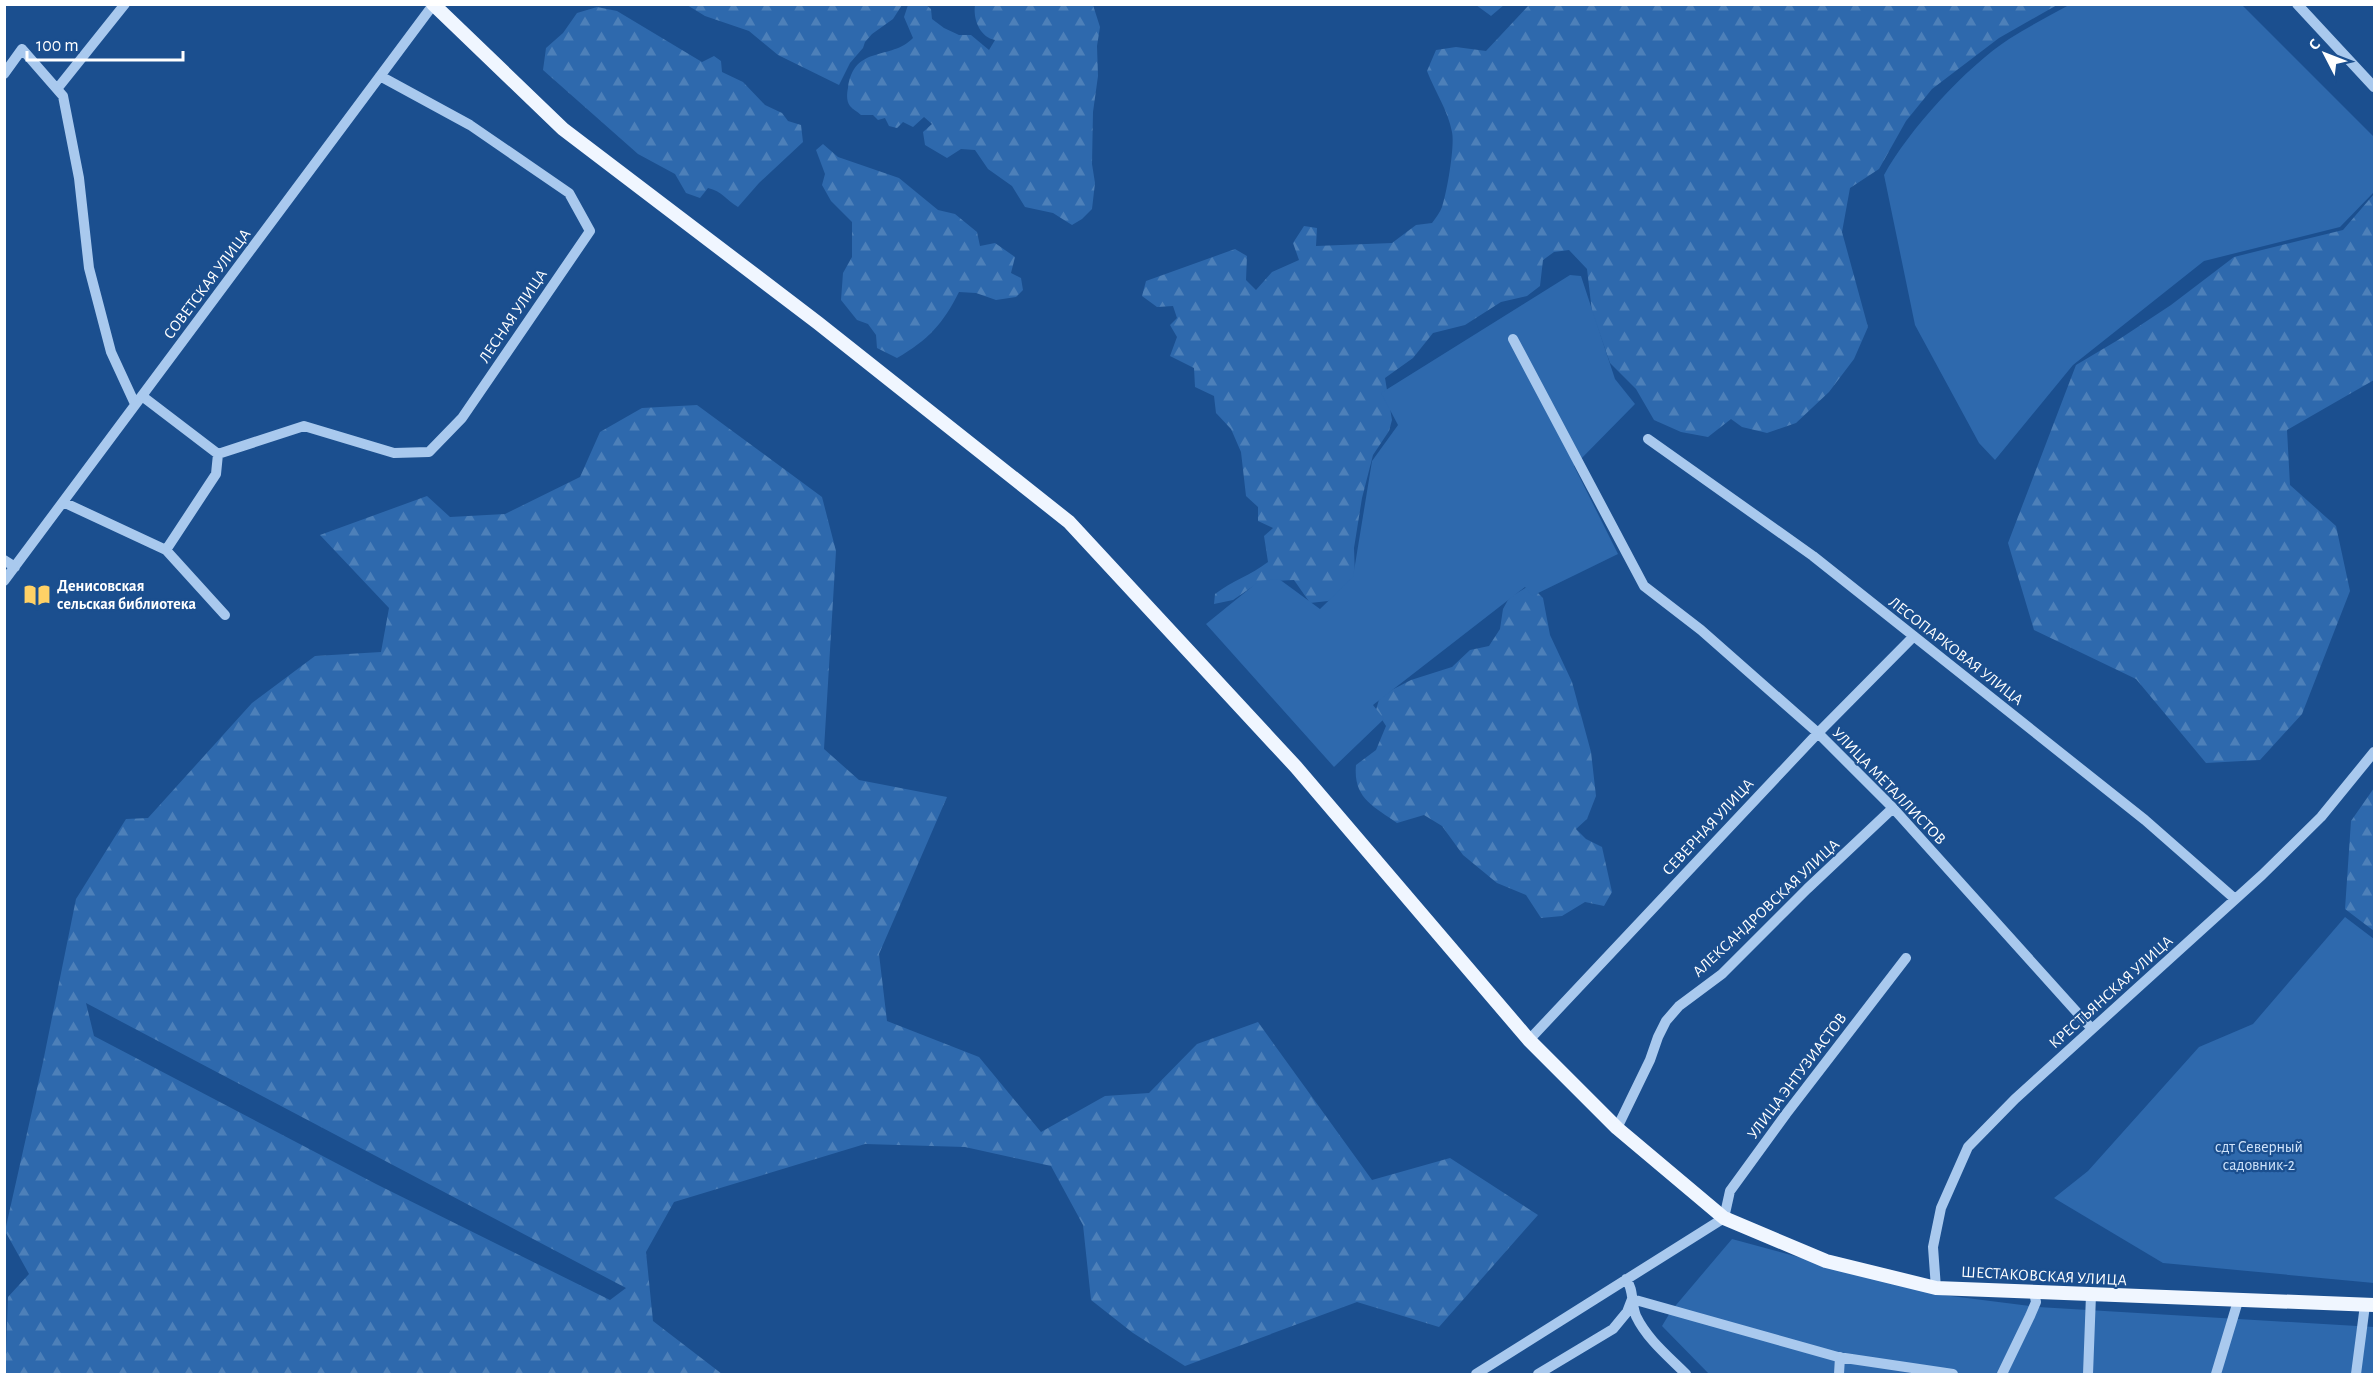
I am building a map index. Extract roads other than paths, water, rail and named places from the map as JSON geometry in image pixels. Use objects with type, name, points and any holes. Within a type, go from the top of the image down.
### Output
[{"type":"main road","name":"ШЕСТАКОВСКАЯ УЛИЦА","points":[[433,5],[563,129],[818,323],[1069,522],[1296,767],[1529,1040],[1617,1128],[1724,1218],[1826,1261],[1936,1288],[2370,1305]]},
{"type":"street","points":[[57,89],[124,4]]},
{"type":"street","points":[[2297,4],[2374,87]]},
{"type":"street","name":"СОВЕТСКАЯ УЛИЦА","points":[[4,581],[433,5]]},
{"type":"street","points":[[4,74],[22,49],[63,96],[79,178],[88,268],[111,352],[139,400],[218,454],[216,474],[166,550]]},
{"type":"street","name":"ЛЕСНАЯ УЛИЦА","points":[[218,454],[304,426],[394,453],[429,452],[462,418],[590,231],[568,193],[470,125],[380,76]]},
{"type":"street","name":"УЛИЦА МЕТАЛЛИСТОВ","points":[[1513,339],[1644,586],[1701,630],[1818,733],[1893,808],[2092,1029]]},
{"type":"street","name":"ЛЕСОПАРКОВАЯ УЛИЦА","points":[[1648,439],[1814,556],[2145,820],[2235,899]]},
{"type":"street","points":[[63,502],[166,550],[225,615]]},
{"type":"street","points":[[4,560],[15,567]]},
{"type":"street","name":"СЕВЕРНАЯ УЛИЦА","points":[[1529,1040],[1818,733],[1913,637]]},
{"type":"street","name":"КРЕСТЬЯНСКАЯ УЛИЦА","points":[[1936,1288],[1933,1247],[1941,1208],[1968,1147],[2015,1100],[2235,899],[2321,817],[2374,752]]},
{"type":"street","name":"АЛЕКСАНДРОВСКАЯ УЛИЦА","points":[[1617,1128],[1650,1060],[1658,1038],[1679,1006],[1722,974],[1893,808]]},
{"type":"street","name":"УЛИЦА ЭНТУЗИАСТОВ","points":[[1724,1218],[1730,1191],[1906,958]]},
{"type":"street","points":[[1481,1372],[1724,1218]]},
{"type":"street","points":[[1626,1279],[1636,1315],[1645,1331],[1686,1374]]},
{"type":"street","points":[[2002,1374],[2036,1302],[2034,1292]]},
{"type":"street","points":[[2088,1374],[2091,1295]]},
{"type":"street","points":[[1632,1299],[1840,1357],[1953,1374]]},
{"type":"street","points":[[1539,1374],[1613,1329],[1627,1312],[1632,1299]]},
{"type":"street","points":[[2216,1374],[2238,1301]]},
{"type":"street","points":[[2356,1374],[2370,1305]]},
{"type":"street","points":[[1839,1374],[1840,1357]]},
{"type":"place","name":"Денисовская сельская библиотека","points":[[37,595]]},
{"type":"park label","name":"сдт Северный садовник-2","points":[[2259,1156]]}]
